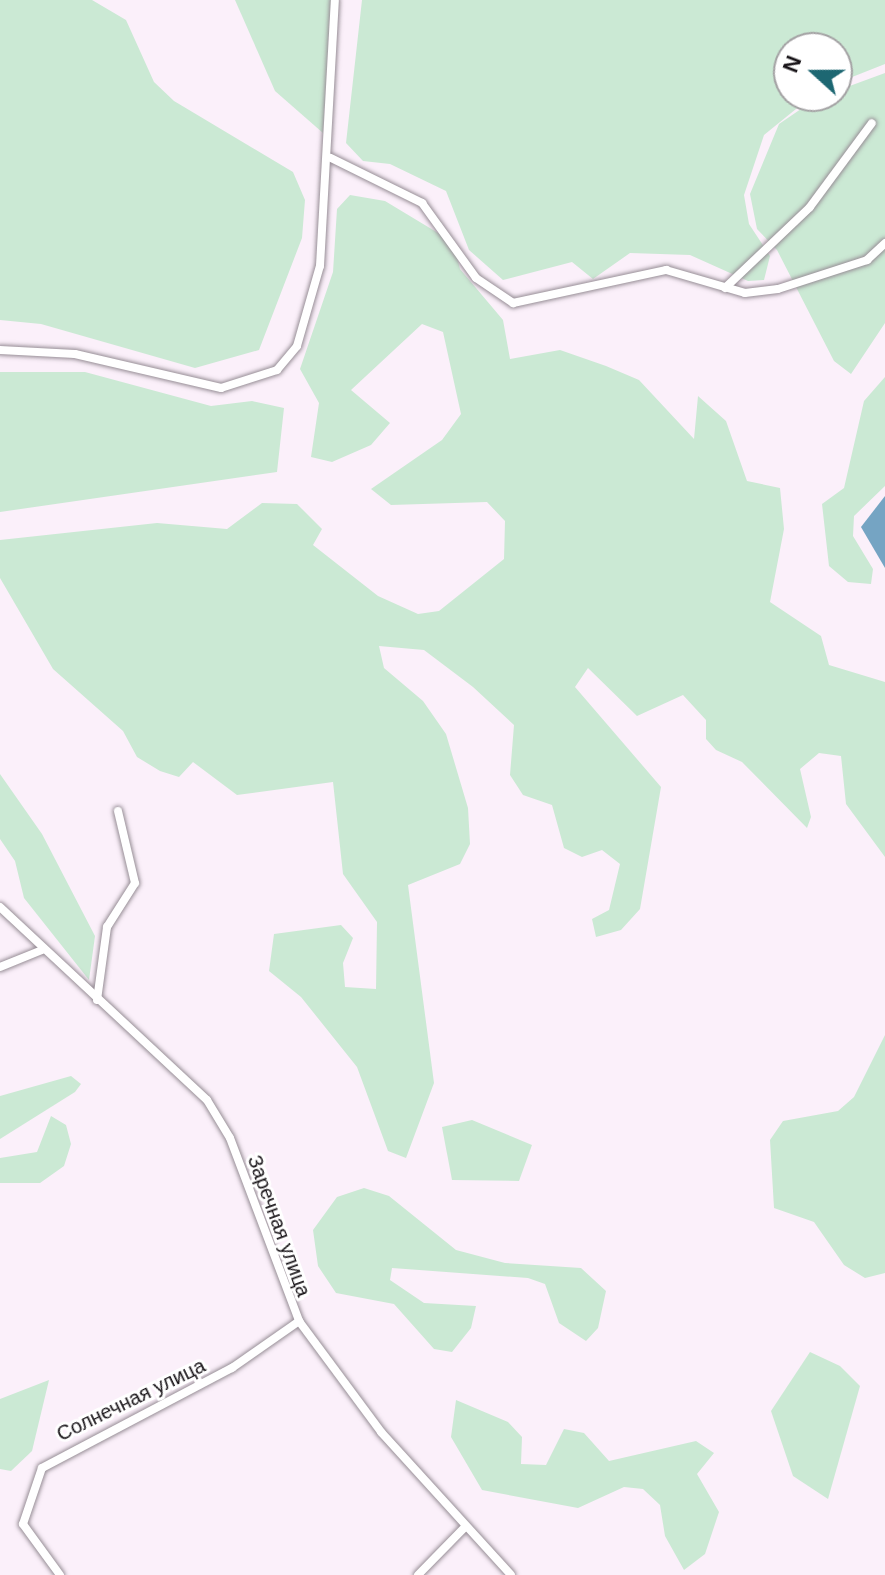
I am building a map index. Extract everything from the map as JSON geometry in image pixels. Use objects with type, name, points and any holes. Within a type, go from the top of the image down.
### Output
[{"type":"street","points":[[0,350],[75,354],[221,388],[266,379],[297,346],[320,266],[331,158],[335,0]]},
{"type":"street","points":[[725,288],[810,207],[872,123]]},
{"type":"street","points":[[331,158],[422,203],[476,278],[513,303],[666,270],[725,288],[778,289],[867,260],[885,243]]},
{"type":"street","points":[[97,1000],[107,927],[135,883],[118,811]]},
{"type":"street","name":"Заречная улица","points":[[0,907],[67,975],[207,1100],[230,1138],[299,1321],[465,1527],[511,1575]]},
{"type":"street","points":[[0,967],[42,950]]},
{"type":"street","name":"Солнечная улица","points":[[60,1575],[23,1524],[42,1468],[232,1368],[299,1321]]},
{"type":"street","points":[[418,1575],[465,1527]]},
{"type":"green space","points":[[0,0],[92,0],[126,20],[154,82],[174,101],[293,172],[305,200],[302,238],[259,350],[195,368],[41,324],[0,320]]},
{"type":"green space","points":[[235,0],[331,0],[323,133],[275,91]]},
{"type":"green space","points":[[362,0],[885,0],[885,64],[853,77],[853,32],[773,32],[773,112],[792,112],[764,135],[744,195],[749,224],[770,256],[764,280],[748,281],[690,255],[630,253],[593,279],[572,262],[503,280],[469,250],[446,191],[390,164],[363,161],[346,143]]},
{"type":"green space","points":[[885,73],[885,323],[851,374],[834,361],[777,250],[757,229],[750,194],[779,124],[797,112],[853,112],[853,85]]},
{"type":"green space","points":[[350,195],[385,201],[453,242],[460,269],[503,320],[510,359],[560,350],[639,380],[694,439],[698,396],[726,421],[747,481],[780,488],[784,529],[770,602],[821,636],[829,665],[885,682],[885,857],[846,804],[841,756],[819,753],[800,769],[811,817],[807,828],[742,762],[716,750],[706,739],[706,720],[683,695],[637,716],[588,668],[575,687],[661,787],[640,909],[621,930],[596,937],[592,919],[609,910],[620,864],[602,850],[582,857],[564,848],[552,805],[523,795],[510,775],[514,725],[473,687],[424,650],[379,646],[384,668],[423,701],[446,734],[468,808],[470,844],[460,864],[408,885],[434,1083],[406,1158],[388,1151],[357,1067],[301,997],[269,971],[274,934],[341,925],[353,938],[343,963],[345,987],[376,989],[377,922],[343,874],[333,782],[237,795],[193,762],[179,777],[160,771],[137,757],[123,731],[53,669],[0,578],[0,540],[157,523],[227,529],[262,503],[297,504],[322,529],[313,545],[378,596],[418,614],[439,611],[504,559],[505,521],[487,502],[391,505],[371,489],[442,440],[461,414],[443,332],[422,324],[351,390],[390,423],[371,445],[332,462],[311,457],[319,403],[300,369],[333,272],[337,209]]},
{"type":"green space","points":[[0,372],[85,372],[211,406],[252,401],[284,408],[277,472],[0,512]]},
{"type":"green space","points":[[885,377],[885,486],[854,516],[853,536],[873,569],[871,584],[848,582],[829,566],[822,504],[844,488],[864,401]]},
{"type":"green space","points":[[0,774],[42,834],[95,936],[89,980],[24,898],[15,861],[0,839]]},
{"type":"green space","points":[[885,1035],[885,1273],[865,1278],[844,1265],[814,1222],[774,1208],[770,1140],[783,1121],[838,1111],[854,1097]]},
{"type":"green space","points":[[71,1076],[81,1084],[75,1092],[0,1139],[0,1096]]},
{"type":"green space","points":[[51,1116],[66,1125],[71,1144],[64,1166],[40,1183],[0,1183],[0,1158],[37,1152]]},
{"type":"green space","points":[[472,1120],[532,1145],[519,1181],[452,1180],[442,1127]]},
{"type":"green space","points":[[364,1188],[389,1196],[456,1250],[505,1263],[581,1268],[606,1291],[598,1328],[586,1341],[559,1323],[545,1284],[528,1278],[392,1268],[390,1280],[424,1303],[476,1306],[471,1328],[452,1352],[434,1349],[394,1304],[336,1293],[318,1266],[313,1230],[337,1197]]},
{"type":"green space","points":[[810,1352],[840,1366],[860,1386],[828,1499],[793,1476],[771,1411]]},
{"type":"green space","points":[[49,1380],[32,1451],[11,1471],[0,1469],[0,1399]]},
{"type":"green space","points":[[456,1400],[508,1422],[522,1437],[521,1464],[546,1465],[564,1429],[584,1433],[609,1461],[696,1441],[714,1453],[697,1474],[719,1512],[705,1554],[684,1570],[665,1536],[660,1505],[643,1489],[624,1487],[578,1508],[482,1490],[451,1437]]},
{"type":"water","points":[[885,496],[885,568],[861,527]]}]
